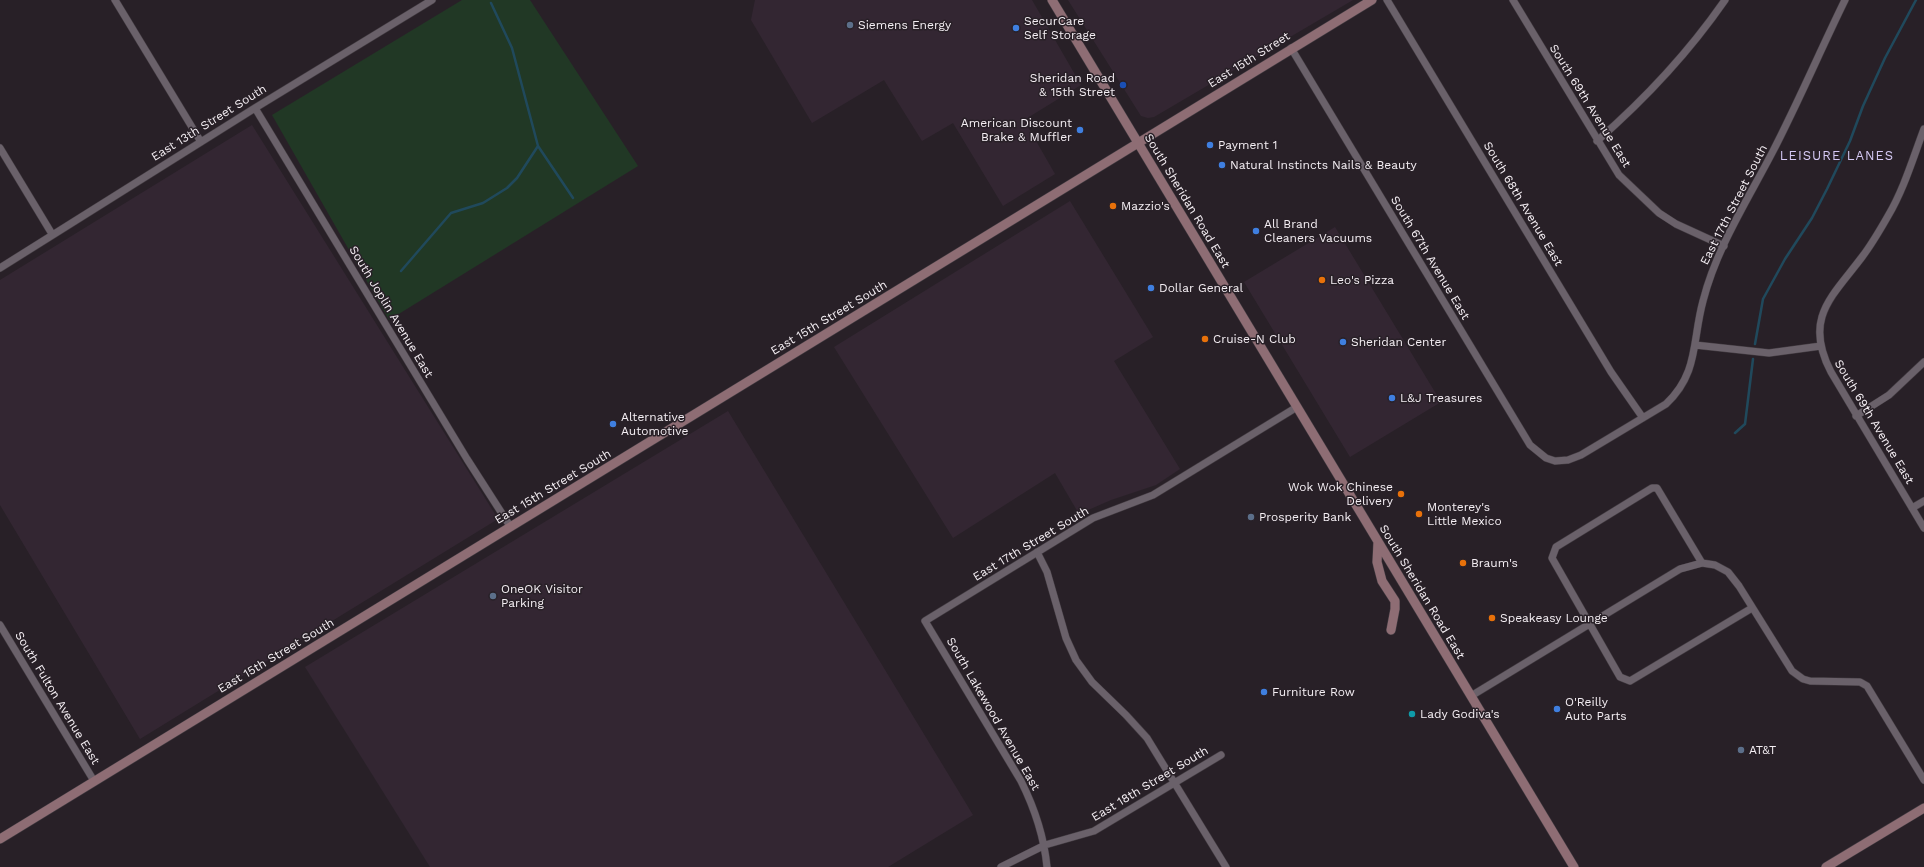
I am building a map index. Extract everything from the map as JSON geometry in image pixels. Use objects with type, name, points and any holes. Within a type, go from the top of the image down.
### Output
[{"type":"main road","name":"South Sheridan Road East","points":[[1052,0],[1574,867]]},
{"type":"main road","name":"East 15th Street","points":[[1139,143],[1291,48],[1372,0]]},
{"type":"main road","name":"East 15th Street South","points":[[0,839],[1139,143]]},
{"type":"main road","points":[[1378,542],[1377,562],[1382,581],[1395,601],[1396,609],[1391,630]]},
{"type":"main road","points":[[1826,867],[1924,808]]},
{"type":"street","points":[[115,0],[201,142]]},
{"type":"street","name":"East 13th Street South","points":[[0,268],[255,108],[432,0]]},
{"type":"street","name":"South 68th Avenue East","points":[[1387,0],[1612,372],[1643,418]]},
{"type":"street","name":"South 69th Avenue East","points":[[1514,0],[1597,141],[1619,175],[1646,202],[1676,224],[1724,246]]},
{"type":"street","points":[[1597,141],[1626,115],[1655,85],[1705,29],[1724,0]]},
{"type":"street","name":"East 17th Street South","points":[[1564,460],[1581,455],[1666,404],[1678,393],[1692,365],[1702,302],[1713,270],[1778,142],[1845,0]]},
{"type":"street","name":"South 67th Avenue East","points":[[1291,48],[1530,445],[1546,458],[1564,460]]},
{"type":"street","name":"South Joplin Avenue East","points":[[255,108],[467,459],[510,526]]},
{"type":"street","points":[[1695,345],[1769,352],[1821,346],[1820,332],[1824,308],[1836,288],[1875,238],[1890,214],[1901,191],[1924,129]]},
{"type":"street","points":[[0,148],[52,234]]},
{"type":"street","name":"South 69th Avenue East","points":[[1821,346],[1828,367],[1924,528]]},
{"type":"street","points":[[1856,416],[1889,395],[1924,362]]},
{"type":"street","name":"East 17th Street South","points":[[925,621],[1093,518],[1153,495],[1297,407]]},
{"type":"street","points":[[1702,563],[1657,488],[1652,488],[1556,547],[1552,558],[1620,677],[1630,681],[1752,608]]},
{"type":"street","points":[[1912,508],[1924,501]]},
{"type":"street","points":[[1037,552],[1047,572],[1066,638],[1076,660],[1092,682],[1147,738],[1226,867]]},
{"type":"street","points":[[1471,696],[1680,569],[1702,563],[1715,565],[1733,577],[1792,671],[1803,679],[1820,682],[1860,682],[1867,686],[1924,780]]},
{"type":"street","name":"South Lakewood Avenue East","points":[[925,621],[1021,781],[1035,811],[1045,845],[1047,867]]},
{"type":"street","name":"South Fulton Avenue East","points":[[0,625],[94,781]]},
{"type":"street","name":"East 18th Street South","points":[[1001,867],[1045,845],[1094,831],[1221,755]]},
{"type":"shaded area","points":[[755,0],[1032,0],[1081,85],[1024,120],[1055,174],[1003,206],[953,123],[922,141],[884,80],[812,123],[751,20]]},
{"type":"shaded area","points":[[1068,0],[1353,0],[1154,117],[1148,118],[1141,116]]},
{"type":"shaded area","points":[[252,125],[498,519],[140,739],[0,505],[0,280]]},
{"type":"shaded area","points":[[1070,201],[1153,337],[1114,361],[1180,469],[1156,485],[1111,500],[1079,514],[1055,473],[953,538],[834,347]]},
{"type":"shaded area","name":"Sheridan Center","points":[[1335,227],[1441,402],[1350,457],[1244,282]]},
{"type":"shaded area","points":[[728,411],[973,815],[888,867],[430,867],[305,667]]},
{"type":"green space","points":[[462,0],[530,0],[638,166],[389,320],[272,115]]},
{"type":"waterway","points":[[1755,344],[1763,299],[1785,259],[1812,218],[1827,189],[1850,141],[1863,106],[1885,58],[1916,0]]},
{"type":"waterway","points":[[491,3],[512,48],[538,146],[573,198]]},
{"type":"waterway","points":[[401,271],[451,213],[483,203],[507,188],[517,178],[538,146]]},
{"type":"waterway","points":[[1735,433],[1745,424],[1753,359]]},
{"type":"place","name":"Siemens Energy","points":[[850,25]]},
{"type":"place","name":"SecurCare Self Storage","points":[[1016,28]]},
{"type":"place","name":"Sheridan Road & 15th Street","points":[[1123,85]]},
{"type":"place","name":"American Discount Brake & Muffler","points":[[1080,130]]},
{"type":"place","name":"Payment 1","points":[[1210,145]]},
{"type":"place","name":"Natural Instincts Nails & Beauty","points":[[1222,165]]},
{"type":"place","name":"Mazzio's","points":[[1113,206]]},
{"type":"place","name":"All Brand Cleaners Vacuums","points":[[1256,231]]},
{"type":"place","name":"Leo's Pizza","points":[[1322,280]]},
{"type":"place","name":"Dollar General","points":[[1151,288]]},
{"type":"place","name":"Cruise-N Club","points":[[1205,339]]},
{"type":"place","name":"Sheridan Center","points":[[1343,342]]},
{"type":"place","name":"L&J Treasures","points":[[1392,398]]},
{"type":"place","name":"Alternative Automotive","points":[[613,424]]},
{"type":"place","name":"Wok Wok Chinese Delivery","points":[[1401,494]]},
{"type":"place","name":"Monterey's Little Mexico","points":[[1419,514]]},
{"type":"place","name":"Prosperity Bank","points":[[1251,517]]},
{"type":"place","name":"Braum's","points":[[1463,563]]},
{"type":"place","name":"OneOK Visitor Parking","points":[[493,596]]},
{"type":"place","name":"Speakeasy Lounge","points":[[1492,618]]},
{"type":"place","name":"Furniture Row","points":[[1264,692]]},
{"type":"place","name":"O'Reilly Auto Parts","points":[[1557,709]]},
{"type":"place","name":"Lady Godiva's","points":[[1412,714]]},
{"type":"place","name":"AT&T","points":[[1741,750]]},
{"type":"district","name":"LEISURE LANES","points":[[1837,156]]}]
